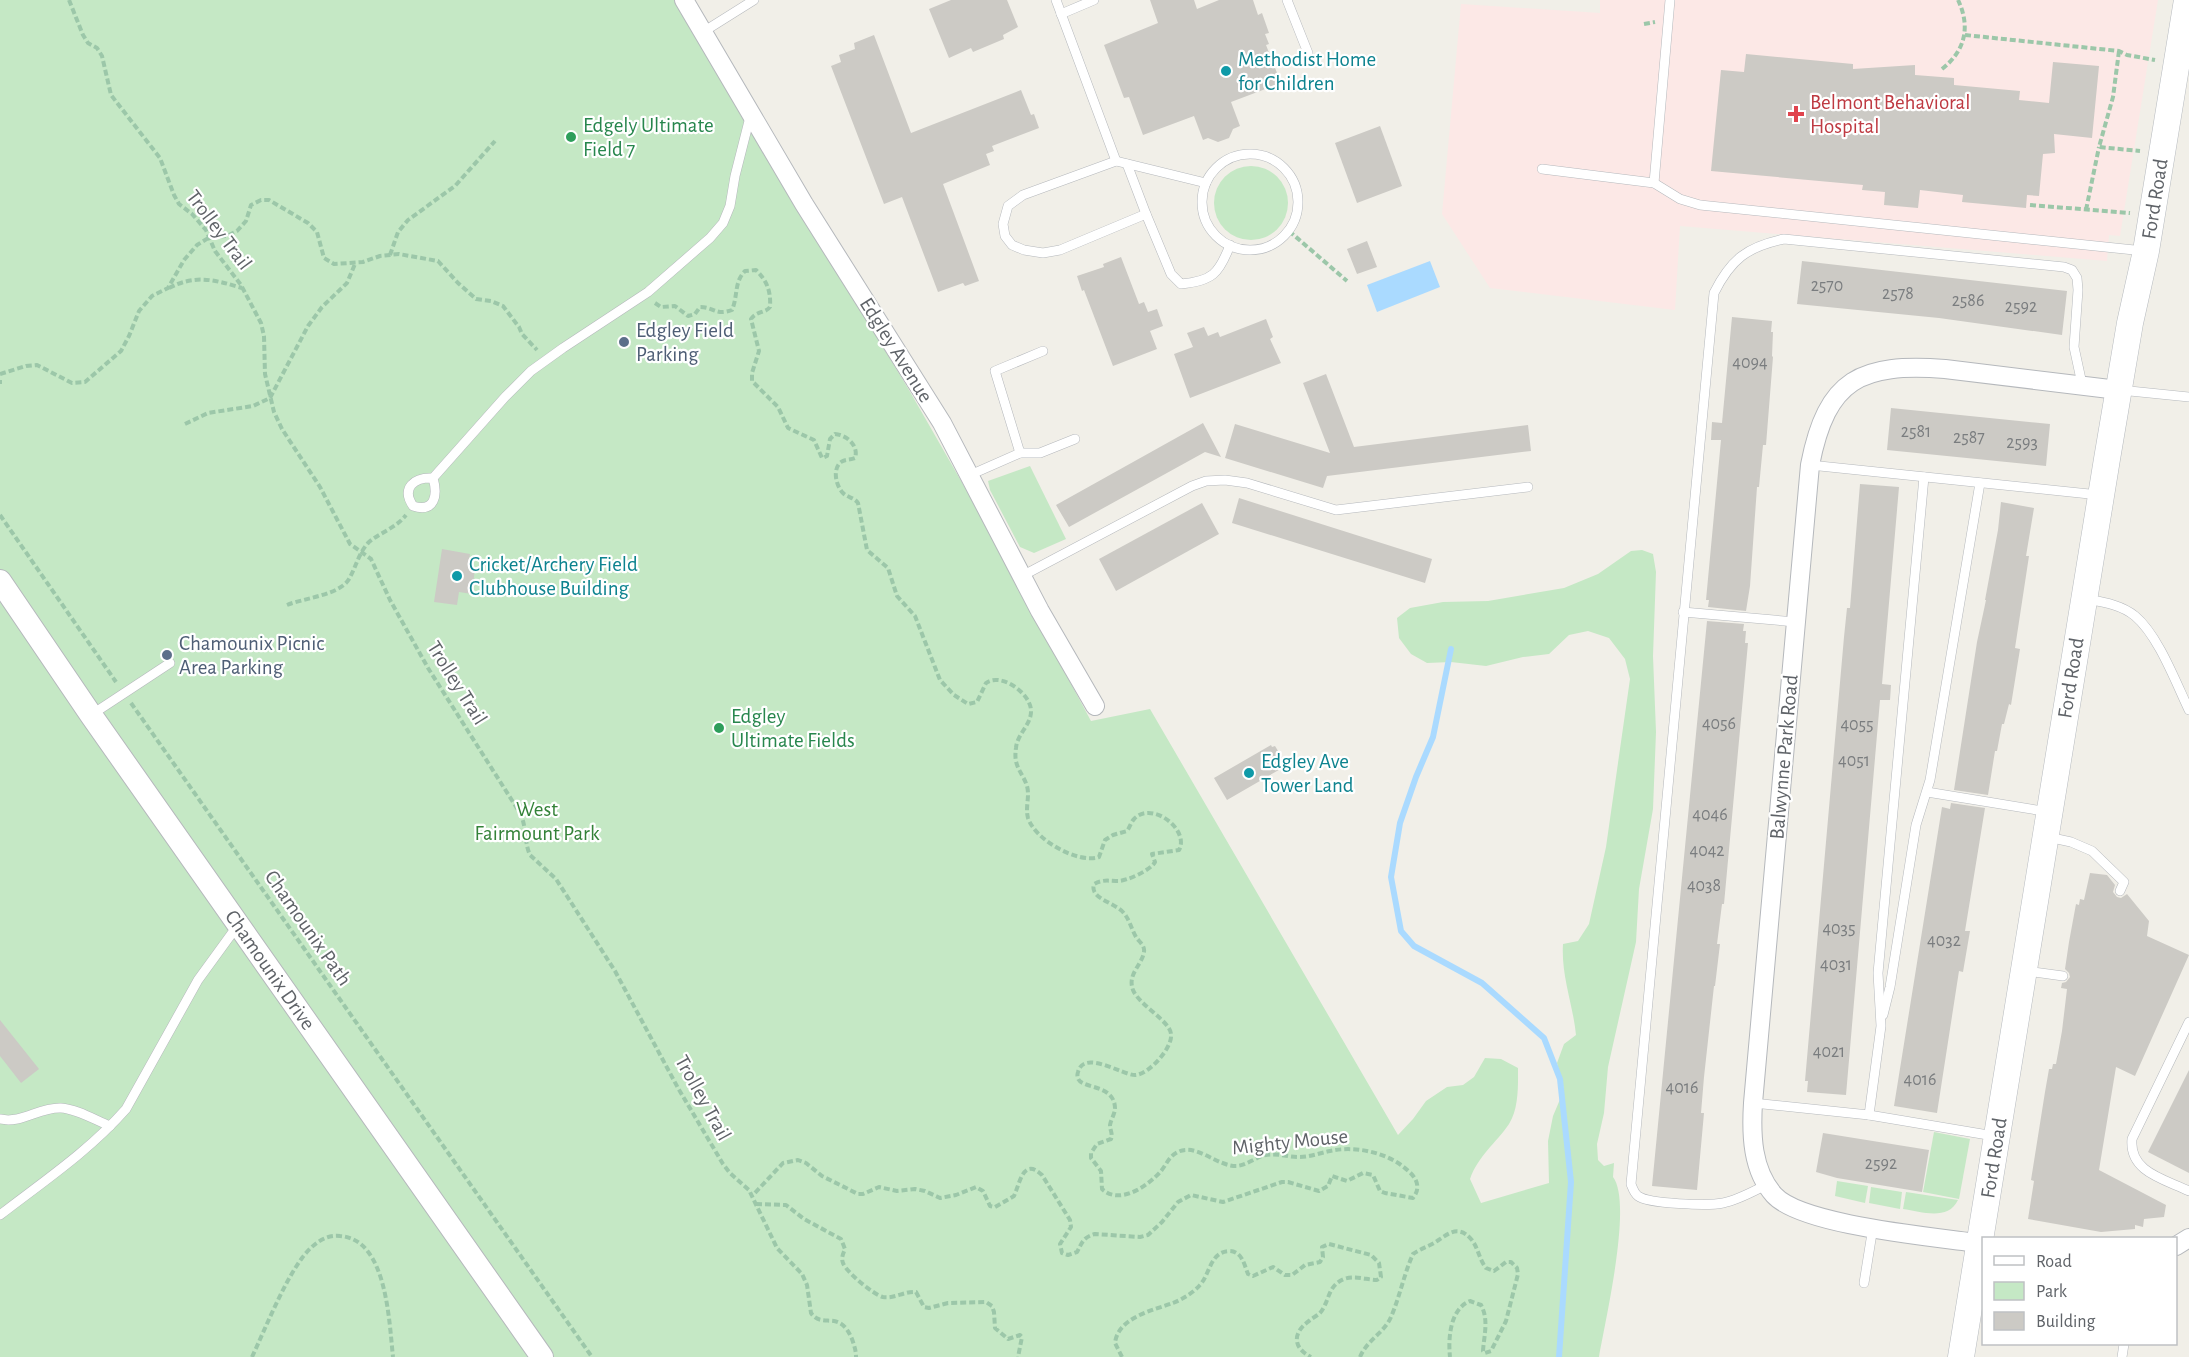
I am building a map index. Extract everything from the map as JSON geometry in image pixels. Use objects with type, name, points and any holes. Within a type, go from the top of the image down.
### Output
[{"type":"main road","name":"Ford Road","points":[[1983,1237],[1997,1137],[2118,390],[2146,251],[2187,0]]},
{"type":"main road","name":"Ford Road","points":[[1961,1357],[1982,1244]]},
{"type":"street","name":"Edgley Avenue","points":[[684,0],[833,251],[918,383],[1095,706]]},
{"type":"street","name":"Balwynne Park Road","points":[[1982,1244],[1827,1219],[1803,1212],[1788,1206],[1766,1185],[1754,1153],[1753,1103],[1810,465],[1816,435],[1830,405],[1851,383],[1880,370],[1927,368],[2082,384],[2118,390]]},
{"type":"street","name":"Chamounix Drive","points":[[0,581],[91,715],[542,1357]]},
{"type":"lane","points":[[703,32],[754,0]]},
{"type":"lane","points":[[1056,0],[1116,161]]},
{"type":"lane","points":[[1062,14],[1094,0]]},
{"type":"lane","points":[[1287,0],[1308,52]]},
{"type":"lane","points":[[1654,183],[1671,0]]},
{"type":"lane","points":[[433,477],[436,488],[432,503],[426,508],[413,507],[407,492],[410,485],[416,480],[433,477],[505,397],[546,359],[648,292],[710,238],[723,223],[730,206],[751,115]]},
{"type":"lane","points":[[1250,153],[1266,155],[1280,163],[1291,175],[1298,189],[1299,205],[1289,231],[1275,243],[1260,249],[1245,250],[1216,237],[1207,224],[1202,208],[1203,192],[1209,176],[1220,164],[1234,156],[1250,153]]},
{"type":"lane","points":[[1146,214],[1060,250],[1043,253],[1024,250],[1012,245],[1005,236],[1003,224],[1008,206],[1023,195],[1116,161],[1206,183]]},
{"type":"lane","points":[[1127,164],[1172,274],[1181,284],[1195,283],[1208,278],[1221,267],[1230,245]]},
{"type":"lane","points":[[1542,169],[1654,183],[1680,199],[1700,205],[2146,251]]},
{"type":"lane","points":[[1766,1185],[1736,1200],[1708,1205],[1650,1201],[1640,1198],[1634,1192],[1631,1184],[1714,293],[1723,275],[1735,260],[1765,243],[1784,239],[2064,267],[2072,270],[2077,278],[2074,346],[2082,384]]},
{"type":"lane","points":[[1020,453],[996,370],[1043,351]]},
{"type":"lane","points":[[2118,390],[2189,397]]},
{"type":"lane","points":[[970,475],[1020,453],[1040,453],[1075,439]]},
{"type":"lane","points":[[1810,465],[2101,496]]},
{"type":"lane","points":[[1881,1026],[1878,973],[1924,477]]},
{"type":"lane","points":[[1022,576],[1192,486],[1206,481],[1225,480],[1247,483],[1336,510],[1528,487]]},
{"type":"lane","points":[[1869,1115],[1881,1026],[1890,987],[1916,825],[1927,792],[1980,483]]},
{"type":"lane","points":[[2085,598],[2124,609],[2145,626],[2156,642],[2189,710]]},
{"type":"lane","points":[[1683,612],[1796,622]]},
{"type":"lane","points":[[91,715],[170,663]]},
{"type":"lane","points":[[1927,792],[2048,824],[2071,842],[2092,851],[2124,882],[2120,891]]},
{"type":"lane","points":[[0,1215],[72,1161],[126,1108],[198,980],[238,925]]},
{"type":"lane","points":[[2024,970],[2063,976]]},
{"type":"lane","points":[[2189,1022],[2132,1139],[2131,1150],[2135,1161],[2143,1169],[2189,1191]]},
{"type":"lane","points":[[1753,1103],[1869,1115],[1997,1137]]},
{"type":"lane","points":[[0,1119],[14,1120],[60,1108],[110,1126]]},
{"type":"lane","points":[[1864,1283],[1873,1227]]},
{"type":"path","name":"Trolley Trail","points":[[69,0],[83,35],[102,56],[111,95],[160,158],[179,204],[201,224],[210,237],[215,251],[243,288],[261,323],[264,336],[265,374],[274,412],[282,429],[316,480],[350,544],[374,564],[390,600],[428,668],[520,813],[524,822],[527,850],[530,855],[556,879],[615,971],[678,1088],[723,1164],[753,1196],[762,1220],[777,1248],[802,1274],[807,1285],[811,1313],[819,1320],[843,1323],[856,1349],[856,1357]]},
{"type":"path","points":[[1942,69],[1958,54],[1965,35],[1965,17],[1958,0]]},
{"type":"path","points":[[1965,35],[2119,51],[2127,55],[2155,60]]},
{"type":"path","points":[[2086,210],[2099,147],[2113,97],[2119,51]]},
{"type":"path","points":[[390,255],[398,232],[408,220],[455,186],[495,141]]},
{"type":"path","points":[[2099,147],[2140,151]]},
{"type":"path","points":[[168,288],[184,261],[197,245],[210,237],[226,236],[237,231],[246,221],[251,205],[261,200],[269,200],[313,227],[320,238],[321,252],[328,261],[341,265],[355,264],[390,255],[408,254],[438,261],[458,283],[476,298],[503,306],[522,334],[546,359]]},
{"type":"path","points":[[2030,205],[2130,213]]},
{"type":"path","points":[[1289,231],[1347,281]]},
{"type":"path","points":[[185,424],[208,413],[254,406],[270,398],[308,326],[322,307],[347,283],[355,264]]},
{"type":"path","name":"Mighty Mouse","points":[[648,292],[661,307],[675,306],[684,315],[691,316],[700,307],[718,313],[732,310],[736,286],[745,271],[756,270],[763,278],[769,289],[770,307],[751,318],[759,351],[752,373],[752,381],[778,407],[788,428],[814,440],[822,458],[827,456],[830,439],[835,434],[843,435],[854,445],[855,458],[840,462],[837,468],[838,487],[846,496],[852,497],[858,503],[867,550],[888,568],[897,596],[915,616],[940,680],[954,695],[968,704],[977,702],[986,683],[994,680],[1008,683],[1025,695],[1031,707],[1030,719],[1016,746],[1015,757],[1017,770],[1028,789],[1026,807],[1035,831],[1046,841],[1068,853],[1089,860],[1099,857],[1105,840],[1127,831],[1134,818],[1147,813],[1161,815],[1181,837],[1182,843],[1179,850],[1152,854],[1155,862],[1150,869],[1124,880],[1099,881],[1094,884],[1093,888],[1094,893],[1102,900],[1121,908],[1134,935],[1144,946],[1144,954],[1132,978],[1133,989],[1141,1001],[1166,1023],[1171,1032],[1171,1038],[1161,1059],[1142,1074],[1132,1075],[1092,1062],[1081,1066],[1078,1070],[1080,1083],[1101,1088],[1111,1097],[1115,1108],[1110,1125],[1111,1139],[1096,1144],[1090,1153],[1101,1171],[1102,1189],[1113,1195],[1124,1195],[1139,1189],[1159,1173],[1179,1151],[1195,1151],[1226,1165],[1239,1166],[1271,1155],[1306,1157],[1352,1148],[1399,1163],[1415,1178],[1418,1186],[1413,1198],[1384,1193],[1380,1191],[1372,1175],[1363,1173],[1347,1181],[1332,1176],[1328,1186],[1319,1191],[1282,1182],[1223,1202],[1196,1194],[1178,1202],[1148,1235],[1140,1237],[1089,1235],[1081,1242],[1077,1252],[1068,1255],[1062,1253],[1060,1244],[1071,1227],[1070,1220],[1042,1175],[1032,1169],[1027,1169],[1021,1174],[1014,1196],[995,1208],[990,1206],[983,1191],[976,1187],[956,1195],[940,1198],[925,1191],[897,1191],[879,1187],[858,1194],[822,1176],[806,1162],[798,1160],[783,1163],[753,1196]]},
{"type":"path","points":[[0,374],[37,365],[72,383],[85,382],[121,351],[139,311],[159,291],[180,283],[201,279],[243,288]]},
{"type":"path","points":[[287,605],[332,592],[344,586],[368,544],[396,526],[413,507]]},
{"type":"path","name":"Chamounix Path","points":[[0,515],[592,1357]]},
{"type":"path","points":[[756,1204],[786,1205],[804,1219],[841,1239],[845,1249],[842,1255],[844,1266],[857,1279],[885,1297],[916,1292],[924,1307],[929,1308],[948,1303],[986,1302],[992,1306],[995,1328],[1008,1339],[1020,1335],[1022,1337],[1018,1357]]},
{"type":"path","points":[[1360,1357],[1370,1341],[1385,1328],[1392,1316],[1413,1254],[1433,1244],[1443,1235],[1457,1232],[1470,1237],[1485,1268],[1494,1271],[1506,1262],[1511,1262],[1517,1268],[1518,1274],[1506,1321],[1491,1351],[1485,1353],[1483,1351],[1486,1324],[1484,1310],[1481,1305],[1470,1301],[1461,1308],[1453,1322],[1450,1333],[1450,1357]]},
{"type":"path","points":[[252,1357],[301,1259],[318,1242],[335,1235],[359,1242],[366,1248],[377,1265],[383,1287],[393,1357]]},
{"type":"path","points":[[1122,1357],[1115,1343],[1119,1331],[1136,1317],[1175,1302],[1200,1286],[1219,1253],[1237,1252],[1248,1274],[1253,1276],[1273,1267],[1285,1275],[1292,1275],[1305,1265],[1320,1262],[1323,1257],[1322,1247],[1329,1244],[1371,1255],[1379,1263],[1381,1277],[1377,1280],[1357,1278],[1343,1280],[1332,1289],[1320,1313],[1307,1322],[1298,1335],[1298,1347],[1311,1357]]},
{"type":"shaded area","name":"Belmont Behavioral Hospital","points":[[1600,0],[2158,0],[2120,236],[2109,235],[2107,261],[1680,226],[1675,310],[1490,288],[1442,214],[1461,4],[1600,13]]},
{"type":"green space","name":"West Fairmount Park","points":[[0,0],[674,0],[909,390],[976,507],[1091,721],[1150,709],[1398,1135],[1426,1101],[1447,1087],[1463,1085],[1474,1077],[1485,1058],[1501,1059],[1518,1068],[1517,1096],[1512,1118],[1478,1163],[1470,1179],[1481,1203],[1549,1183],[1548,1141],[1553,1116],[1564,1090],[1557,1063],[1564,1044],[1576,1035],[1565,979],[1563,944],[1578,941],[1589,924],[1606,847],[1630,679],[1625,659],[1609,638],[1588,631],[1569,635],[1549,654],[1523,657],[1486,666],[1451,662],[1427,663],[1411,654],[1399,638],[1397,618],[1410,608],[1443,602],[1488,601],[1564,588],[1598,574],[1631,551],[1642,550],[1653,554],[1656,572],[1653,656],[1656,732],[1653,809],[1639,889],[1636,942],[1608,1067],[1604,1113],[1597,1144],[1598,1160],[1604,1166],[1614,1163],[1613,1177],[1618,1191],[1620,1211],[1616,1263],[1599,1357],[0,1357]]},
{"type":"green space","points":[[1251,166],[1272,172],[1282,182],[1288,203],[1282,224],[1272,234],[1251,240],[1230,234],[1220,224],[1214,203],[1220,182],[1230,172]]},
{"type":"green space","points":[[1030,466],[1066,539],[1034,553],[1020,547],[990,490],[988,481]]},
{"type":"green space","points":[[1934,1132],[1970,1139],[1959,1199],[1923,1192]]},
{"type":"green space","points":[[1837,1181],[1868,1186],[1865,1203],[1835,1196]]},
{"type":"green space","points":[[1871,1187],[1902,1192],[1900,1209],[1869,1203]]},
{"type":"green space","points":[[1906,1192],[1958,1200],[1948,1211],[1934,1214],[1918,1212],[1903,1209]]},
{"type":"water","points":[[1430,261],[1440,287],[1377,312],[1367,285]]},
{"type":"building","points":[[951,0],[1007,0],[1018,27],[1003,35],[1004,39],[973,52],[971,48],[949,58],[929,9]]},
{"type":"building","name":"Methodist Home for Children","points":[[1150,0],[1194,0],[1197,9],[1219,0],[1253,0],[1258,15],[1262,13],[1269,33],[1265,34],[1269,44],[1266,45],[1281,83],[1231,102],[1240,126],[1233,129],[1229,138],[1218,142],[1208,138],[1203,140],[1194,116],[1143,135],[1129,97],[1124,98],[1104,45],[1158,23]]},
{"type":"building","points":[[874,35],[911,133],[1021,90],[1031,115],[1034,114],[1039,128],[992,146],[994,151],[986,154],[990,165],[943,184],[979,281],[965,286],[963,283],[938,292],[902,197],[884,204],[831,66],[841,62],[839,55],[855,49],[854,43]]},
{"type":"building","points":[[1746,54],[1853,64],[1853,69],[1915,65],[1915,75],[1954,78],[1954,85],[2020,91],[2019,100],[2049,103],[2053,62],[2099,66],[2092,138],[2054,134],[2055,153],[2043,154],[2039,196],[2027,195],[2026,208],[1962,202],[1963,195],[1920,190],[1918,208],[1884,205],[1885,192],[1862,190],[1863,185],[1711,171],[1721,70],[1744,72]]},
{"type":"building","points":[[1380,126],[1402,186],[1357,203],[1335,143]]},
{"type":"building","points":[[1367,241],[1377,267],[1357,274],[1347,249]]},
{"type":"building","points":[[1121,257],[1139,304],[1144,302],[1148,312],[1157,309],[1163,326],[1150,331],[1157,349],[1113,366],[1077,276],[1104,267],[1103,264]]},
{"type":"building","points":[[1802,261],[2067,291],[2062,335],[1939,318],[1797,304]]},
{"type":"building","points":[[1732,317],[1772,321],[1771,332],[1773,332],[1766,445],[1763,445],[1759,487],[1757,487],[1746,611],[1708,607],[1709,600],[1706,600],[1721,440],[1711,440],[1712,422],[1722,423]]},
{"type":"building","points":[[1266,319],[1273,337],[1270,339],[1281,363],[1190,398],[1174,354],[1193,347],[1187,333],[1204,327],[1208,336],[1218,332],[1220,337]]},
{"type":"building","points":[[1326,374],[1354,447],[1528,425],[1531,451],[1327,476],[1323,488],[1225,458],[1235,424],[1330,453],[1303,383]]},
{"type":"building","points":[[1891,408],[2050,424],[2046,466],[1887,450]]},
{"type":"building","points":[[1203,423],[1221,457],[1205,452],[1069,527],[1056,505]]},
{"type":"building","points":[[1860,484],[1899,487],[1882,684],[1891,685],[1890,700],[1880,700],[1846,1095],[1807,1092],[1808,1081],[1805,1081],[1844,637],[1847,608],[1850,608]]},
{"type":"building","points":[[1239,498],[1432,559],[1425,583],[1232,523]]},
{"type":"building","points":[[2001,502],[2034,508],[2015,648],[2020,649],[2011,705],[2009,704],[2004,724],[2002,724],[1997,751],[1995,751],[1988,795],[1954,790]]},
{"type":"building","points":[[1202,503],[1219,534],[1116,591],[1099,559]]},
{"type":"building","name":"Cricket/Archery Field Clubhouse Building","points":[[442,549],[470,554],[468,568],[475,568],[472,594],[459,592],[457,605],[434,602]]},
{"type":"building","points":[[1707,621],[1744,624],[1745,643],[1748,643],[1724,904],[1722,904],[1717,944],[1720,944],[1704,1077],[1701,1113],[1704,1113],[1697,1190],[1652,1186]]},
{"type":"building","name":"Edgley Ave Tower Land","points":[[1271,745],[1275,746],[1283,759],[1280,761],[1284,767],[1227,800],[1214,778]]},
{"type":"building","points":[[1951,803],[1985,808],[1965,931],[1970,931],[1963,972],[1959,971],[1937,1113],[1894,1106],[1942,807],[1950,809]]},
{"type":"building","points":[[2090,873],[2107,875],[2115,885],[2113,892],[2117,897],[2121,898],[2127,894],[2149,921],[2147,936],[2189,955],[2135,1076],[2116,1067],[2099,1170],[2166,1205],[2164,1217],[2144,1219],[2143,1227],[2135,1225],[2135,1229],[2101,1232],[2028,1219],[2034,1181],[2031,1180],[2049,1069],[2056,1064],[2062,1031],[2067,989],[2061,988],[2062,983],[2070,977],[2065,969],[2069,942],[2076,904],[2079,905],[2080,899],[2084,900]]},
{"type":"building","points":[[0,1020],[39,1069],[21,1083],[0,1056]]},
{"type":"building","points":[[2189,1070],[2189,1173],[2148,1152]]},
{"type":"building","points":[[1823,1133],[1929,1150],[1922,1192],[1837,1178],[1816,1172]]},
{"type":"waterway","points":[[1451,649],[1433,737],[1400,823],[1391,877],[1401,931],[1414,946],[1482,983],[1544,1038],[1560,1079],[1571,1182],[1559,1357]]},
{"type":"place","name":"Methodist Home for Children","points":[[1226,71]]},
{"type":"place","name":"Belmont Behavioral Hospital","points":[[1796,114]]},
{"type":"place","name":"Edgely Ultimate Field 7","points":[[571,137]]},
{"type":"place","name":"Edgley Field Parking","points":[[624,342]]},
{"type":"place","name":"Cricket/Archery Field Clubhouse Building","points":[[457,576]]},
{"type":"place","name":"Chamounix Picnic Area Parking","points":[[167,655]]},
{"type":"place","name":"Edgley Ultimate Fields","points":[[719,728]]},
{"type":"place","name":"Edgley Ave Tower Land","points":[[1249,773]]}]
